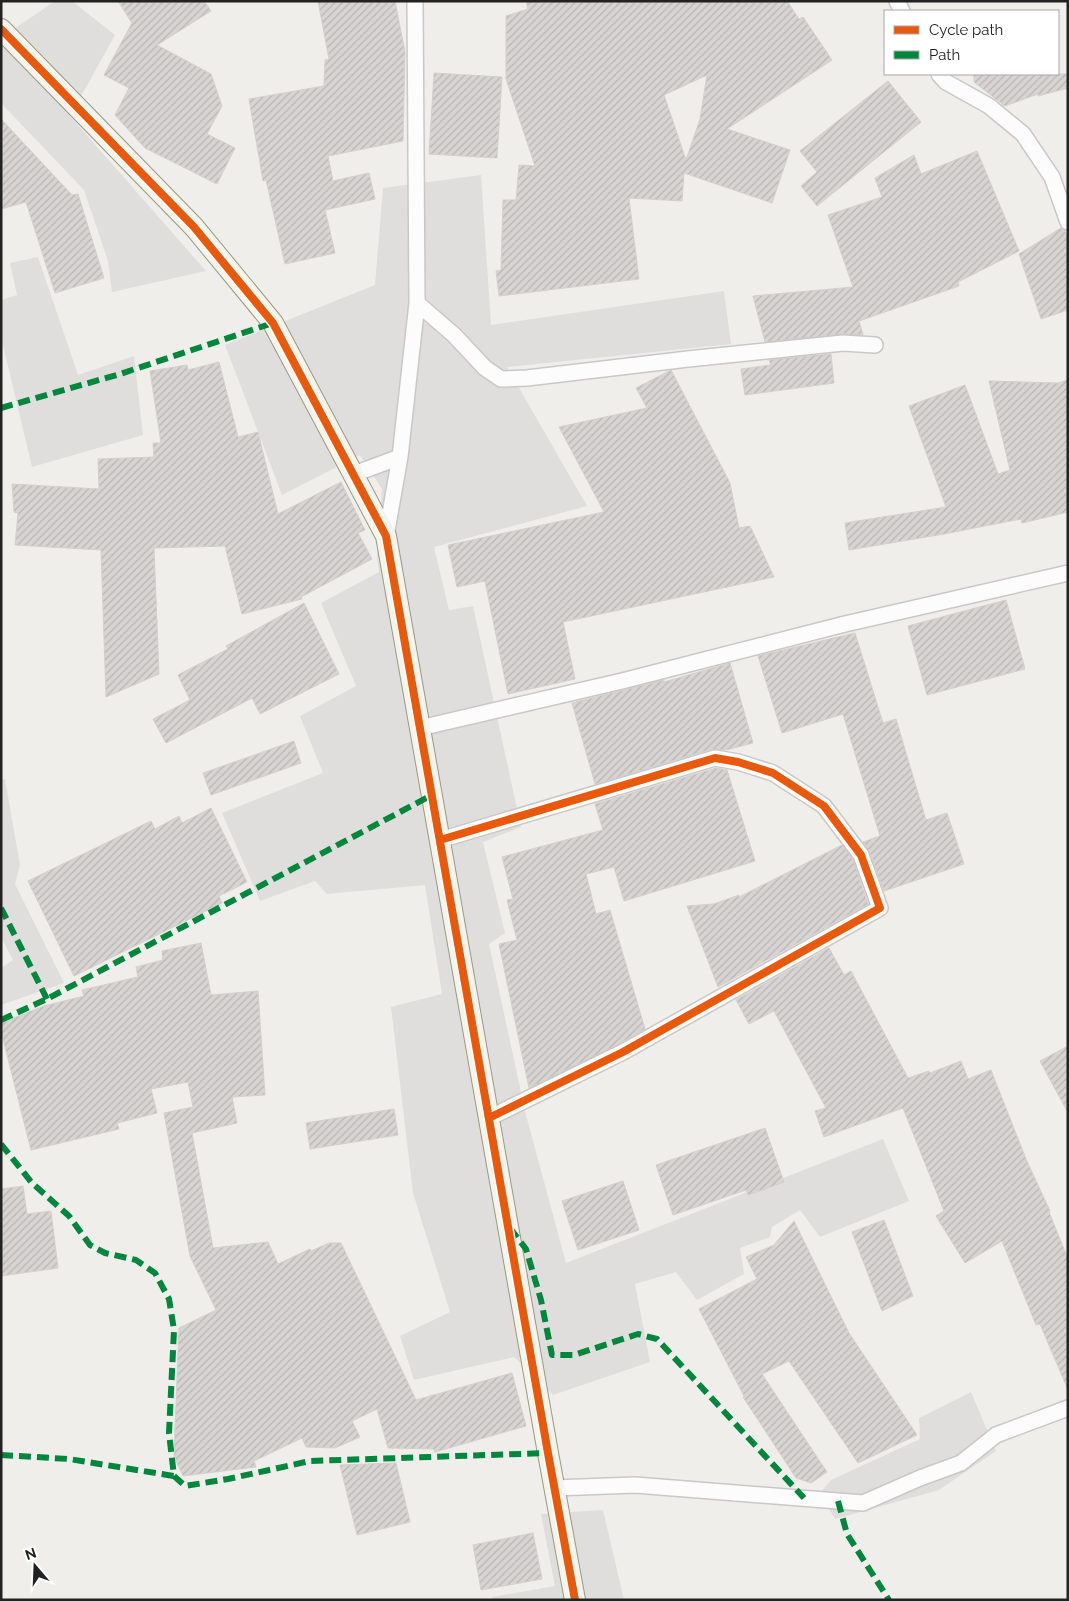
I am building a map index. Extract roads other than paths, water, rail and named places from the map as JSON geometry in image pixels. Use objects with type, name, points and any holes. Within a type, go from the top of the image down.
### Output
[{"type":"street","points":[[386,536],[400,457],[417,303],[415,1]]},
{"type":"street","points":[[1,29],[194,226],[273,323],[386,536],[575,1600]]},
{"type":"street","points":[[940,75],[946,82],[989,106],[1023,134],[1052,177],[1068,222]]},
{"type":"street","points":[[417,303],[454,335],[485,368],[501,379],[527,378],[688,358],[843,343],[874,345]]},
{"type":"street","points":[[354,474],[400,457]]},
{"type":"street","points":[[420,728],[622,681],[845,624],[1068,573]]},
{"type":"street","points":[[440,840],[715,758],[723,759],[773,773],[824,806],[860,855],[880,908],[623,1052],[489,1118]]},
{"type":"street","points":[[554,1488],[635,1484],[863,1503],[920,1478],[961,1463],[996,1435],[1068,1408]]}]
